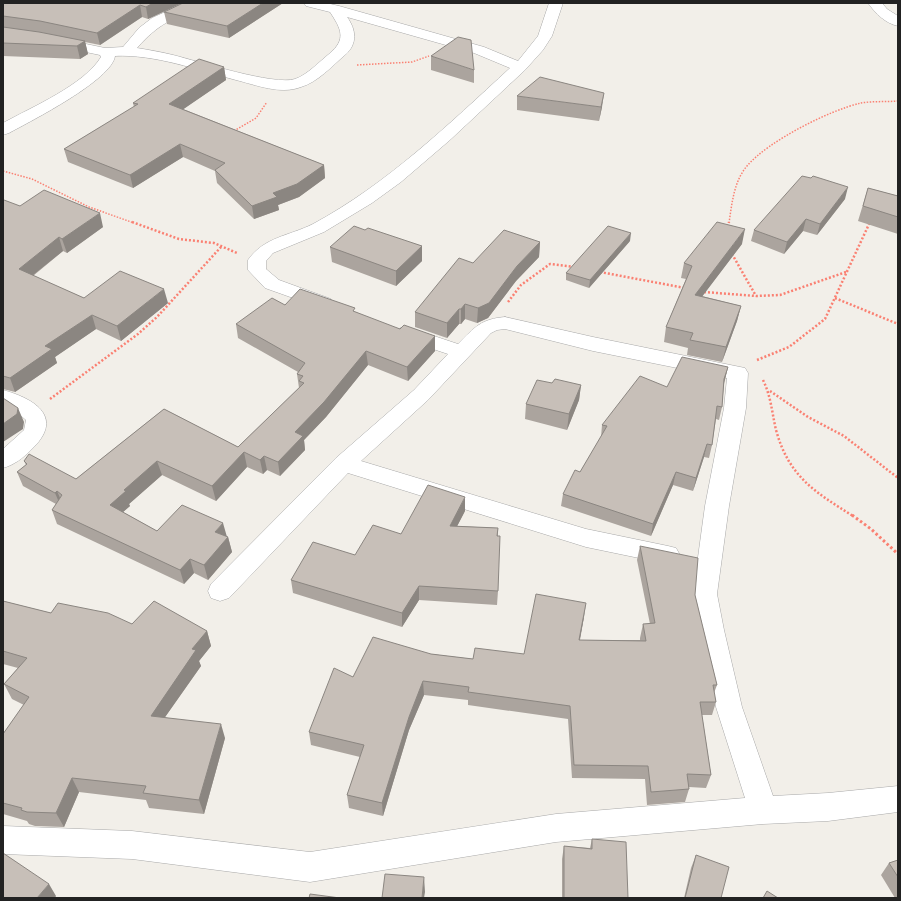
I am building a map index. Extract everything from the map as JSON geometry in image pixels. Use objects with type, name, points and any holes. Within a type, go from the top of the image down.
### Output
[{"type":"street","points":[[126,51],[144,30],[169,14],[196,3]]},
{"type":"street","points":[[311,3],[479,50],[520,67]]},
{"type":"street","points":[[338,308],[272,284],[257,270],[257,261],[267,248],[318,228],[366,199],[395,178],[444,136],[520,67],[538,47],[545,36],[556,3]]},
{"type":"street","points":[[875,3],[882,12],[898,22]]},
{"type":"street","points":[[3,34],[43,39],[105,52],[126,51],[210,68],[273,85],[297,84],[308,78],[342,50],[347,39],[348,32],[344,23],[334,9]]},
{"type":"street","points":[[3,130],[83,84],[106,64],[108,57],[105,52]]},
{"type":"street","points":[[220,591],[344,464],[421,395],[484,329],[493,324],[505,323],[593,344],[747,367],[736,385],[736,408],[717,506],[705,594],[711,630],[729,707],[763,810]]},
{"type":"street","points":[[389,326],[462,352]]},
{"type":"street","points":[[3,397],[32,413],[36,418],[37,424],[34,433],[28,440],[3,460]]},
{"type":"street","points":[[344,464],[586,538],[710,564]]},
{"type":"street","points":[[3,840],[132,845],[310,867],[429,850],[556,828],[763,810],[828,807],[898,799]]},
{"type":"path","points":[[323,66],[412,62],[432,55]]},
{"type":"path","points":[[233,132],[256,118],[268,100],[273,85]]},
{"type":"path","points":[[728,227],[733,194],[738,182],[747,166],[769,146],[829,112],[862,103],[898,101]]},
{"type":"path","points":[[3,171],[32,180],[89,207],[179,239],[202,241],[257,261]]},
{"type":"path","points":[[873,216],[825,319],[789,347],[747,367],[763,381],[769,390],[808,417],[844,436],[898,478]]},
{"type":"path","points":[[32,413],[138,334],[157,317],[221,247]]},
{"type":"path","points":[[731,249],[732,256],[756,296]]},
{"type":"path","points":[[493,324],[520,285],[550,264],[576,267]]},
{"type":"path","points":[[599,272],[688,289]]},
{"type":"path","points":[[702,291],[756,296],[780,295],[846,272]]},
{"type":"path","points":[[835,298],[898,324]]},
{"type":"path","points":[[769,390],[776,426],[782,445],[792,466],[807,486],[826,500],[855,516],[898,554]]},
{"type":"building","points":[[3,3],[153,3],[146,7],[140,5],[97,33],[40,21],[3,16]]},
{"type":"building","points":[[183,3],[263,3],[227,26],[164,12]]},
{"type":"building","points":[[3,27],[85,41],[77,46],[3,43]]},
{"type":"building","points":[[458,37],[471,40],[474,70],[431,56]]},
{"type":"building","points":[[199,59],[224,67],[169,104],[324,165],[297,184],[273,193],[277,197],[252,206],[215,170],[225,163],[180,144],[130,175],[64,149],[138,104],[133,103]]},
{"type":"building","points":[[540,77],[604,93],[601,107],[517,96]]},
{"type":"building","points":[[802,176],[811,178],[813,176],[848,187],[820,224],[806,219],[787,242],[754,230]]},
{"type":"building","points":[[868,188],[898,196],[898,217],[863,206]]},
{"type":"building","points":[[44,190],[100,213],[62,239],[59,237],[19,269],[84,298],[120,271],[164,289],[117,326],[92,315],[45,346],[52,349],[10,378],[3,376],[3,201],[4,200],[20,206]]},
{"type":"building","points":[[717,222],[745,229],[695,295],[741,306],[726,347],[690,340],[693,333],[666,327],[692,266],[684,263]]},
{"type":"building","points":[[354,226],[365,230],[368,228],[422,246],[396,271],[330,247]]},
{"type":"building","points":[[608,226],[631,233],[590,280],[566,273]]},
{"type":"building","points":[[504,230],[540,242],[517,266],[489,303],[478,308],[465,304],[447,323],[415,312],[459,258],[473,263]]},
{"type":"building","points":[[300,289],[355,308],[353,311],[400,329],[404,325],[435,336],[407,367],[366,351],[324,402],[295,432],[303,436],[278,462],[264,456],[260,460],[244,452],[212,486],[157,461],[124,490],[126,491],[110,505],[157,531],[182,505],[223,523],[215,532],[228,537],[204,565],[190,559],[180,570],[52,510],[62,495],[57,491],[55,493],[17,472],[27,464],[24,461],[29,454],[76,479],[164,409],[238,447],[304,383],[299,381],[303,376],[297,374],[305,363],[236,324],[272,298],[285,305]]},
{"type":"building","points":[[682,357],[728,367],[724,379],[722,407],[717,406],[712,445],[707,444],[696,478],[676,472],[653,524],[563,494],[575,470],[580,472],[607,426],[602,425],[640,376],[667,387]]},
{"type":"building","points":[[555,379],[581,385],[569,414],[526,404],[537,380],[552,383]]},
{"type":"building","points":[[3,398],[18,408],[17,414],[3,424]]},
{"type":"building","points":[[428,485],[465,497],[450,526],[498,528],[497,536],[500,536],[498,591],[419,586],[402,613],[291,580],[313,542],[355,555],[373,525],[401,534]]},
{"type":"building","points":[[640,546],[698,558],[695,595],[717,685],[713,685],[716,702],[700,702],[711,775],[687,774],[689,789],[651,792],[648,766],[574,765],[570,706],[468,692],[469,687],[423,681],[409,717],[382,803],[347,795],[364,745],[309,732],[334,668],[353,677],[373,637],[431,654],[473,659],[475,648],[524,654],[536,594],[586,603],[579,640],[646,641],[643,624],[655,623]]},
{"type":"building","points":[[3,601],[51,613],[58,603],[108,613],[132,624],[154,601],[207,631],[192,649],[196,650],[151,716],[221,724],[199,800],[143,793],[146,786],[72,778],[56,813],[27,812],[21,810],[22,808],[3,803],[3,734],[29,697],[4,684],[27,658],[3,651]]},
{"type":"building","points":[[592,839],[626,842],[628,898],[564,898],[564,846],[592,849]]},
{"type":"building","points":[[3,853],[49,884],[37,898],[3,898]]},
{"type":"building","points":[[696,855],[729,867],[721,898],[685,898]]},
{"type":"building","points":[[898,860],[898,877],[889,863]]},
{"type":"building","points":[[385,874],[424,877],[422,898],[382,898]]},
{"type":"building","points":[[767,891],[778,898],[763,898]]},
{"type":"building","points":[[310,894],[340,898],[309,898]]}]
